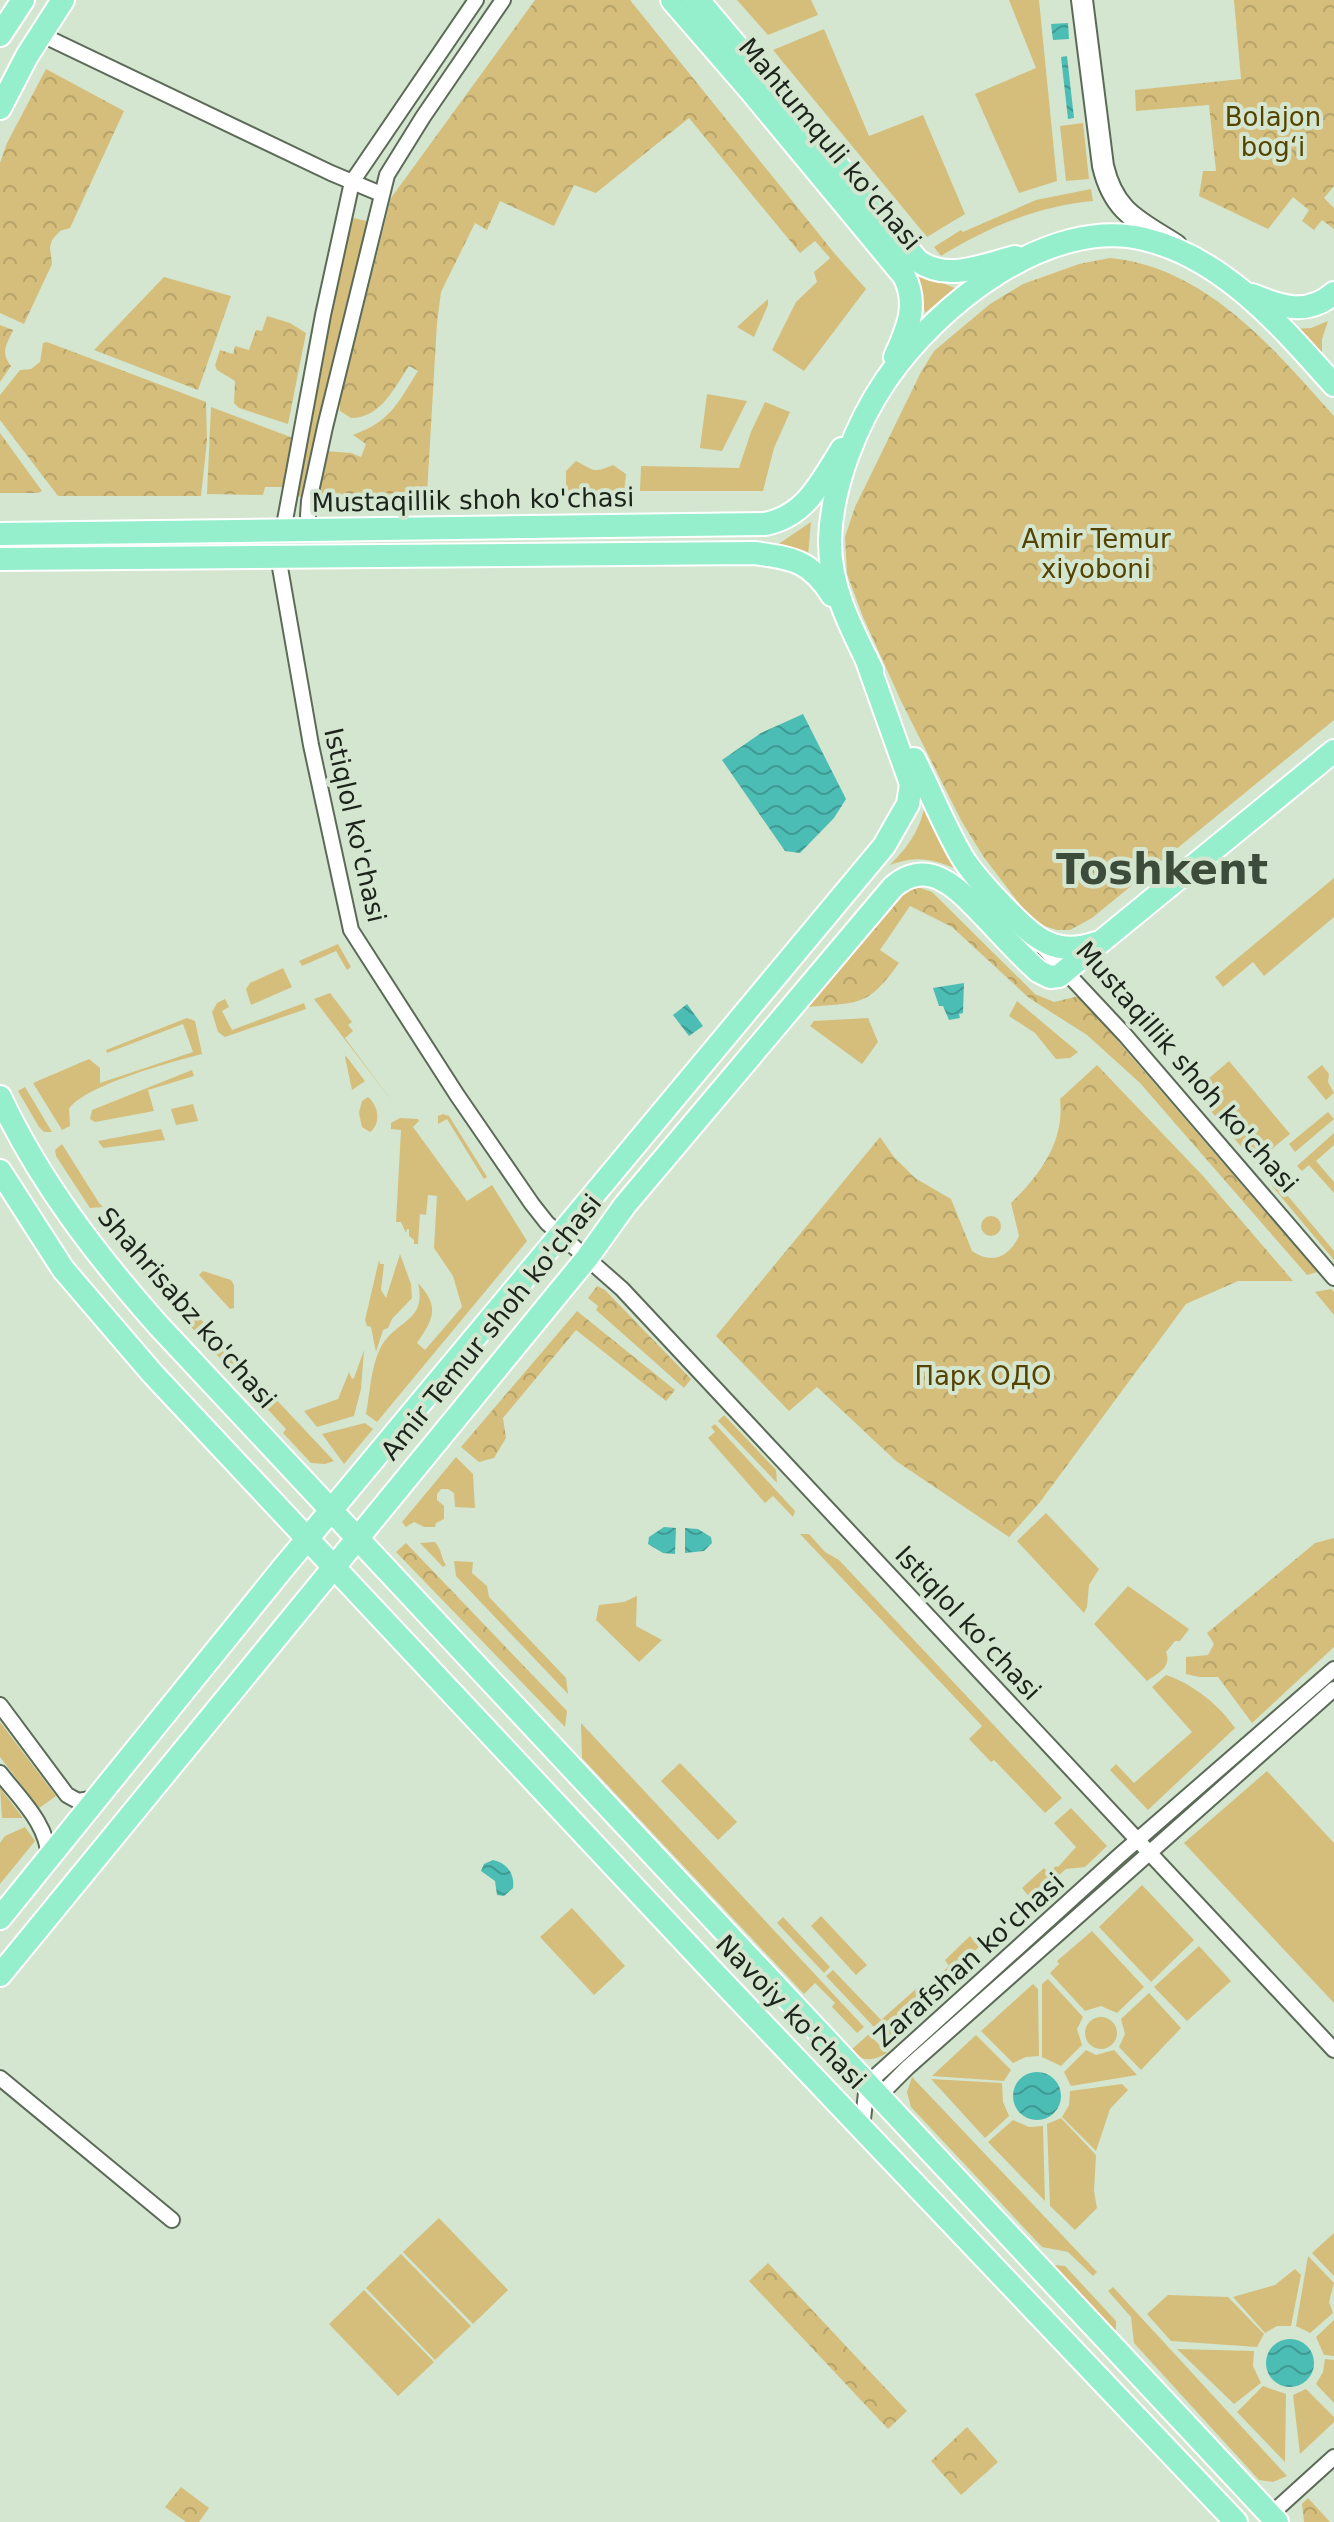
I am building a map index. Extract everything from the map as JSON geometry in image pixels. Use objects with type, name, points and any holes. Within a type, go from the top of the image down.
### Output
[{"type":"main road","points":[[23,0],[3,23],[40,34]]},
{"type":"main road","points":[[0,108],[40,34],[63,0]]},
{"type":"main road","name":"Mahtumquli ko'chasi","points":[[672,0],[904,276],[910,292],[911,319],[883,386]]},
{"type":"main road","name":"Mahtumquli ko'chasi","points":[[698,0],[918,261],[936,271],[952,272],[1039,252]]},
{"type":"main road","points":[[1105,939],[1079,948],[1059,948],[1044,943],[1027,930],[983,884],[963,858],[846,616],[831,565],[831,525],[843,474],[863,423],[883,386],[916,343],[967,296],[1039,252],[1072,239],[1107,235],[1143,239],[1168,246],[1205,264],[1240,290],[1334,385]]},
{"type":"main road","points":[[1240,290],[1294,308],[1315,305],[1334,293]]},
{"type":"main road","name":"Mustaqillik shoh ko'chasi","points":[[0,534],[745,525],[774,522],[793,515],[810,499],[883,386]]},
{"type":"main road","name":"Mustaqillik shoh ko'chasi","points":[[0,559],[754,553],[789,559],[811,568],[846,616]]},
{"type":"main road","name":"Amir Temur shoh ko'chasi","points":[[0,1918],[307,1539],[869,865],[898,826],[908,804],[911,784],[866,658]]},
{"type":"main road","points":[[1066,971],[1334,751]]},
{"type":"main road","name":"Amir Temur shoh ko'chasi","points":[[0,1975],[587,1258],[625,1205],[893,887],[902,880],[927,875],[946,881],[963,893],[1040,973],[1052,977],[1066,971]]},
{"type":"main road","name":"Shahrisabz ko'chasi","points":[[0,1097],[54,1192],[114,1274],[356,1538]]},
{"type":"main road","points":[[0,1171],[63,1269],[106,1322],[307,1539]]},
{"type":"main road","name":"Navoiy ko'chasi","points":[[356,1538],[1274,2518]]},
{"type":"main road","name":"Navoiy ko'chasi","points":[[307,1539],[1236,2522]]},
{"type":"main road","points":[[153,1728],[182,1751]]},
{"type":"street","points":[[307,530],[309,501],[321,442],[387,175],[503,0]]},
{"type":"street","points":[[1082,0],[1103,166],[1110,192],[1126,212],[1205,264]]},
{"type":"street","points":[[283,531],[323,315],[352,182],[470,2],[488,20]]},
{"type":"street","points":[[40,34],[381,194]]},
{"type":"street","name":"Istiqlol ko'chasi","points":[[278,556],[311,745],[351,930],[516,1181],[547,1223],[561,1235]]},
{"type":"street","name":"Mustaqillik shoh ko'chasi","points":[[1027,930],[1134,1045],[1334,1278]]},
{"type":"street","name":"Istiqlol ko‘chasi","points":[[561,1235],[622,1289],[1334,2050]]},
{"type":"street","name":"Zarafshan ko'chasi","points":[[862,2128],[872,2090],[1138,1839],[1334,1669]]},
{"type":"street","name":"Zarafshan ko'chasi","points":[[872,2090],[1334,1689]]},
{"type":"street","points":[[0,1705],[67,1795],[78,1801],[97,1797]]},
{"type":"street","points":[[0,1773],[42,1828],[47,1839],[49,1859]]},
{"type":"street","points":[[0,2078],[172,2220]]},
{"type":"street","points":[[1274,2518],[1334,2457]]},
{"type":"green space","points":[[535,0],[630,0],[835,254],[831,259],[815,241],[800,253],[689,118],[596,193],[574,185],[554,226],[500,201],[487,230],[475,223],[441,292],[427,494],[316,496],[325,451],[361,457],[366,444],[353,435],[385,417],[418,371],[409,366],[386,400],[371,413],[351,418],[340,411],[340,400],[391,198]]},
{"type":"green space","points":[[737,0],[811,0],[818,15],[768,35]]},
{"type":"green space","points":[[1009,0],[1039,0],[1057,181],[1019,193],[975,94],[1036,68]]},
{"type":"green space","name":"Bolajon bog‘i","points":[[1234,0],[1334,0],[1334,186],[1324,198],[1334,208],[1334,229],[1322,220],[1314,230],[1302,221],[1309,210],[1293,197],[1268,229],[1199,196],[1203,171],[1216,171],[1209,105],[1136,111],[1135,90],[1241,79]]},
{"type":"green space","points":[[824,29],[869,136],[923,115],[965,214],[927,237],[773,50]]},
{"type":"green space","points":[[46,69],[124,111],[70,228],[60,231],[52,240],[52,264],[24,324],[0,313],[0,163],[7,143]]},
{"type":"green space","points":[[1083,123],[1089,179],[1066,181],[1060,126]]},
{"type":"green space","points":[[1091,189],[1093,201],[1033,213],[977,236],[941,256],[934,247],[961,230],[963,232],[1036,200]]},
{"type":"green space","points":[[349,217],[371,222],[303,497],[295,496]]},
{"type":"green space","points":[[835,254],[866,289],[804,371],[772,350],[796,302],[817,282],[814,272]]},
{"type":"green space","name":"Amir Temur xiyoboni","points":[[1110,258],[1145,265],[1177,277],[1207,294],[1262,339],[1334,416],[1334,720],[1092,918],[1070,930],[1057,930],[1044,926],[1028,915],[983,856],[962,822],[863,617],[847,574],[845,537],[855,507],[934,351],[990,304],[1023,284],[1079,264]]},
{"type":"green space","points":[[917,273],[955,288],[925,313]]},
{"type":"green space","points":[[164,277],[231,296],[198,390],[94,350]]},
{"type":"green space","points":[[768,299],[754,337],[737,327]]},
{"type":"green space","points":[[267,316],[290,323],[306,333],[288,424],[239,408],[234,403],[235,381],[217,370],[215,365],[220,350],[233,354],[235,346],[249,350],[256,330],[262,331]]},
{"type":"green space","points":[[1328,321],[1322,339],[1322,355],[1293,329],[1311,328]]},
{"type":"green space","points":[[0,325],[13,330],[5,352],[11,366],[0,382]]},
{"type":"green space","points":[[43,343],[206,402],[207,441],[201,496],[58,496],[0,420],[0,395],[20,370],[31,369],[40,362]]},
{"type":"green space","points":[[707,394],[747,401],[722,451],[700,448]]},
{"type":"green space","points":[[765,402],[790,412],[774,448],[763,491],[640,491],[641,466],[739,468]]},
{"type":"green space","points":[[211,407],[293,438],[284,487],[265,487],[263,495],[207,494]]},
{"type":"green space","points":[[0,433],[42,491],[0,493]]},
{"type":"green space","points":[[576,461],[593,470],[613,465],[626,474],[624,494],[566,493],[566,471]]},
{"type":"green space","points":[[811,522],[808,556],[777,545]]},
{"type":"green space","points":[[925,803],[958,870],[925,860],[908,860],[890,865],[913,837]]},
{"type":"green space","points":[[1334,878],[1334,917],[1264,976],[1253,962],[1223,987],[1215,977]]},
{"type":"green space","points":[[918,887],[932,892],[1035,994],[1054,1002],[1079,996],[1317,1272],[1307,1275],[1140,1083],[1087,1035],[1029,998],[952,927],[910,906],[880,950],[899,963],[878,988],[851,1003],[808,1007],[904,889]]},
{"type":"green space","points":[[338,944],[351,967],[347,970],[336,951],[302,966],[299,961]]},
{"type":"green space","points":[[283,968],[292,987],[251,1005],[246,989],[250,983]]},
{"type":"green space","points":[[330,993],[352,1022],[348,1025],[353,1031],[345,1038],[394,1104],[314,999]]},
{"type":"green space","points":[[225,999],[229,1007],[222,1011],[232,1030],[304,1003],[306,1009],[225,1037],[218,1032],[212,1012],[217,1003]]},
{"type":"green space","points":[[1017,1001],[1078,1052],[1070,1058],[1056,1059],[1035,1033],[1009,1016]]},
{"type":"green space","points":[[187,1018],[195,1021],[202,1054],[130,1076],[92,1092],[69,1109],[70,1126],[62,1130],[33,1083],[89,1059],[100,1068],[100,1083],[193,1052],[183,1024],[107,1053],[106,1050]]},
{"type":"green space","points":[[868,1018],[878,1042],[862,1064],[810,1026],[814,1021]]},
{"type":"green space","points":[[345,1057],[365,1081],[352,1090]]},
{"type":"green space","points":[[1229,1061],[1290,1134],[1255,1163],[1194,1091]]},
{"type":"green space","name":"Парк ОДО","points":[[1097,1065],[1204,1177],[1293,1281],[1238,1281],[1186,1304],[1040,1502],[1009,1537],[896,1461],[817,1387],[789,1411],[716,1336],[880,1137],[915,1178],[951,1199],[972,1251],[986,1258],[1005,1254],[1019,1236],[1011,1203],[1032,1181],[1048,1156],[1059,1129],[1060,1099]]},
{"type":"green space","points":[[1322,1065],[1329,1074],[1328,1082],[1334,1093],[1326,1100],[1307,1077]]},
{"type":"green space","points":[[192,1070],[194,1076],[148,1090],[154,1111],[95,1122],[90,1119],[92,1110]]},
{"type":"green space","points":[[25,1087],[52,1132],[44,1132],[39,1127],[18,1091]]},
{"type":"green space","points":[[368,1097],[377,1115],[374,1129],[370,1132],[362,1127],[359,1113],[362,1101]]},
{"type":"green space","points":[[193,1104],[198,1121],[176,1125],[171,1109]]},
{"type":"green space","points":[[1328,1112],[1334,1119],[1295,1152],[1289,1144]]},
{"type":"green space","points":[[438,1116],[449,1116],[487,1177],[484,1179],[447,1119],[438,1124]]},
{"type":"green space","points":[[400,1118],[418,1119],[413,1127],[467,1201],[492,1185],[527,1241],[377,1422],[366,1414],[375,1361],[388,1337],[415,1313],[420,1296],[418,1283],[429,1297],[432,1310],[428,1325],[417,1343],[425,1350],[462,1307],[453,1276],[434,1248],[437,1196],[428,1195],[426,1215],[420,1214],[418,1244],[414,1244],[409,1236],[409,1229],[406,1233],[401,1222],[396,1222],[401,1130],[391,1129],[391,1123]]},
{"type":"green space","points":[[161,1129],[165,1140],[103,1148],[98,1141]]},
{"type":"green space","points":[[1334,1133],[1334,1145],[1316,1161],[1334,1182],[1334,1193],[1309,1165],[1302,1171],[1297,1166]]},
{"type":"green space","points":[[62,1144],[103,1207],[90,1208],[56,1156],[55,1150]]},
{"type":"green space","points":[[1285,1176],[1291,1183],[1283,1190],[1334,1251],[1334,1260],[1272,1186]]},
{"type":"green space","points":[[991,1216],[998,1219],[1001,1226],[998,1233],[991,1236],[984,1233],[981,1226],[984,1219]]},
{"type":"green space","points":[[102,1224],[115,1224],[334,1461],[311,1463],[283,1433],[286,1429],[153,1286]]},
{"type":"green space","points":[[400,1254],[411,1284],[412,1298],[383,1330],[376,1352],[371,1327],[365,1320],[379,1260],[380,1264],[384,1264],[381,1290],[386,1298]]},
{"type":"green space","points":[[203,1271],[231,1280],[234,1285],[234,1308],[230,1309],[199,1275]]},
{"type":"green space","points":[[597,1286],[605,1290],[691,1379],[684,1388],[596,1310],[598,1306],[588,1298]]},
{"type":"green space","points":[[1331,1289],[1334,1292],[1334,1315],[1315,1292]]},
{"type":"green space","points":[[577,1311],[675,1390],[666,1401],[576,1330],[503,1418],[506,1438],[494,1458],[479,1462],[461,1447]]},
{"type":"green space","points":[[364,1350],[361,1389],[354,1416],[317,1427],[304,1411],[338,1399],[349,1372],[354,1378]]},
{"type":"green space","points":[[724,1415],[776,1470],[777,1483],[718,1421]]},
{"type":"green space","points":[[365,1423],[373,1429],[344,1464],[322,1434]]},
{"type":"green space","points":[[715,1424],[795,1511],[793,1517],[773,1496],[765,1503],[708,1438],[715,1432],[711,1427]]},
{"type":"green space","points":[[456,1457],[473,1474],[475,1508],[455,1507],[454,1493],[441,1489],[437,1500],[444,1506],[444,1519],[435,1527],[424,1527],[414,1522],[406,1527],[402,1522]]},
{"type":"green space","points":[[1046,1513],[1099,1569],[1089,1585],[1084,1613],[1017,1541]]},
{"type":"green space","points":[[800,1534],[809,1534],[825,1552],[839,1560],[1062,1798],[1045,1813],[994,1760],[991,1762],[969,1739],[982,1726]]},
{"type":"green space","points":[[1334,1538],[1334,1647],[1252,1723],[1218,1677],[1186,1674],[1186,1657],[1208,1655],[1214,1644],[1207,1633],[1315,1543]]},
{"type":"green space","points":[[435,1542],[446,1565],[443,1567],[420,1543]]},
{"type":"green space","points":[[406,1543],[567,1711],[565,1727],[396,1552]]},
{"type":"green space","points":[[454,1561],[473,1562],[472,1573],[487,1586],[489,1597],[566,1678],[568,1694],[456,1576]]},
{"type":"green space","points":[[1128,1586],[1189,1629],[1166,1652],[1167,1662],[1163,1669],[1147,1681],[1094,1624]]},
{"type":"green space","points":[[637,1596],[636,1626],[662,1640],[639,1662],[596,1620],[599,1605],[624,1602]]},
{"type":"green space","points":[[1166,1675],[1205,1696],[1235,1728],[1148,1810],[1110,1770],[1116,1764],[1134,1783],[1192,1732],[1152,1687]]},
{"type":"green space","points":[[0,1722],[56,1796],[39,1808],[0,1757]]},
{"type":"green space","points":[[581,1723],[864,2027],[857,2033],[832,2007],[835,2003],[815,1983],[804,1994],[582,1758]]},
{"type":"green space","points":[[680,1763],[737,1822],[718,1840],[661,1781]]},
{"type":"green space","points":[[1267,1771],[1334,1843],[1334,2003],[1184,1843]]},
{"type":"green space","points":[[0,1788],[23,1818],[2,1818]]},
{"type":"green space","points":[[1071,1808],[1107,1846],[1085,1867],[1066,1869],[1031,1899],[1022,1888],[1044,1868],[1048,1873],[1058,1867],[1076,1847],[1054,1823]]},
{"type":"green space","points":[[25,1827],[35,1841],[0,1884],[0,1843],[5,1836]]},
{"type":"green space","points":[[1142,1885],[1194,1940],[1151,1982],[1099,1927]]},
{"type":"green space","points":[[572,1908],[625,1966],[594,1995],[540,1937]]},
{"type":"green space","points":[[821,1916],[867,1965],[856,1975],[811,1926]]},
{"type":"green space","points":[[783,1917],[830,1967],[824,1973],[777,1923]]},
{"type":"green space","points":[[1092,1931],[1144,1987],[1117,2013],[1101,2006],[1085,2011],[1050,1973],[1059,1964],[1057,1961]]},
{"type":"green space","points":[[970,1936],[979,1947],[948,1975],[946,1992],[890,2044],[826,1976],[833,1970],[881,2020],[917,1988],[921,1991],[949,1966],[945,1960]]},
{"type":"green space","points":[[1199,1946],[1231,1981],[1187,2021],[1154,1987]]},
{"type":"green space","points":[[1048,1979],[1083,2017],[1077,2029],[1082,2045],[1061,2066],[1042,2057],[1042,1984]]},
{"type":"green space","points":[[1033,1984],[1038,1989],[1039,2056],[1026,2057],[1013,2063],[981,2031]]},
{"type":"green space","points":[[1149,1993],[1181,2028],[1141,2070],[1119,2047],[1125,2034],[1121,2019]]},
{"type":"green space","points":[[1101,2017],[1112,2022],[1117,2033],[1112,2044],[1101,2049],[1090,2044],[1085,2033],[1090,2022]]},
{"type":"green space","points":[[869,2034],[887,2053],[868,2059],[850,2051]]},
{"type":"green space","points":[[976,2035],[1011,2070],[1004,2081],[932,2076]]},
{"type":"green space","points":[[1086,2050],[1096,2055],[1114,2050],[1137,2075],[1071,2086],[1064,2072]]},
{"type":"green space","points":[[912,2077],[1097,2272],[1093,2276],[1068,2252],[1042,2247],[911,2107],[907,2092]]},
{"type":"green space","points":[[931,2079],[1002,2083],[1003,2102],[1009,2116],[985,2138]]},
{"type":"green space","points":[[1122,2084],[1128,2090],[1110,2109],[1096,2151],[1062,2117],[1069,2105],[1070,2091]]},
{"type":"green space","points":[[1061,2118],[1096,2155],[1094,2191],[1097,2208],[1075,2230],[1050,2206],[1047,2124]]},
{"type":"green space","points":[[1013,2120],[1029,2127],[1043,2126],[1045,2201],[988,2142]]},
{"type":"green space","points":[[439,2218],[508,2290],[473,2324],[403,2252]]},
{"type":"green space","points":[[1334,2233],[1334,2276],[1312,2253]]},
{"type":"green space","points":[[401,2254],[471,2326],[435,2360],[366,2288]]},
{"type":"green space","points":[[1308,2256],[1334,2283],[1329,2302],[1333,2313],[1310,2333],[1296,2326]]},
{"type":"green space","points":[[768,2263],[907,2411],[888,2429],[749,2281]]},
{"type":"green space","points":[[1053,2265],[1065,2266],[1116,2321],[1116,2335]]},
{"type":"green space","points":[[1295,2269],[1301,2275],[1291,2326],[1277,2326],[1265,2333],[1233,2297],[1275,2285]]},
{"type":"green space","points":[[1113,2287],[1287,2476],[1273,2482],[1259,2480],[1134,2343],[1131,2317],[1108,2291]]},
{"type":"green space","points":[[364,2290],[434,2362],[398,2396],[329,2324]]},
{"type":"green space","points":[[1168,2295],[1228,2297],[1264,2334],[1257,2347],[1171,2341],[1147,2314]]},
{"type":"green space","points":[[1334,2320],[1334,2356],[1324,2355],[1316,2337]]},
{"type":"green space","points":[[1177,2349],[1254,2351],[1253,2366],[1261,2383],[1234,2404]]},
{"type":"green space","points":[[1325,2359],[1334,2360],[1334,2403],[1316,2384],[1323,2372]]},
{"type":"green space","points":[[1263,2386],[1286,2394],[1285,2462],[1237,2412]]},
{"type":"green space","points":[[1306,2389],[1334,2417],[1334,2422],[1300,2454],[1293,2395]]},
{"type":"green space","points":[[967,2427],[998,2462],[961,2495],[931,2461]]},
{"type":"green space","points":[[181,2487],[209,2508],[199,2522],[186,2522],[165,2507]]},
{"type":"green space","points":[[1308,2498],[1330,2522],[1304,2522],[1302,2504]]},
{"type":"water","points":[[1068,23],[1069,39],[1053,40],[1051,24]]},
{"type":"water","points":[[1067,56],[1074,118],[1068,119],[1061,57]]},
{"type":"water","points":[[803,714],[846,799],[834,818],[800,853],[785,851],[722,760],[761,733]]},
{"type":"water","points":[[964,983],[963,1013],[959,1014],[960,1018],[949,1020],[943,1006],[939,1006],[933,988]]},
{"type":"water","points":[[687,1004],[703,1026],[689,1036],[673,1015]]},
{"type":"water","points":[[664,1527],[676,1528],[675,1554],[663,1553],[648,1544],[649,1537]]},
{"type":"water","points":[[685,1528],[698,1529],[711,1537],[712,1543],[704,1551],[685,1553]]},
{"type":"water","points":[[493,1860],[506,1866],[513,1878],[513,1888],[504,1896],[497,1895],[495,1881],[481,1871],[484,1864]]},
{"type":"water","points":[[1037,2072],[1054,2079],[1061,2096],[1054,2113],[1037,2120],[1020,2113],[1013,2096],[1020,2079]]},
{"type":"water","points":[[1290,2339],[1307,2346],[1314,2363],[1307,2380],[1290,2387],[1273,2380],[1266,2363],[1273,2346]]},
{"type":"district","name":"Toshkent","points":[[1162,869]]}]
